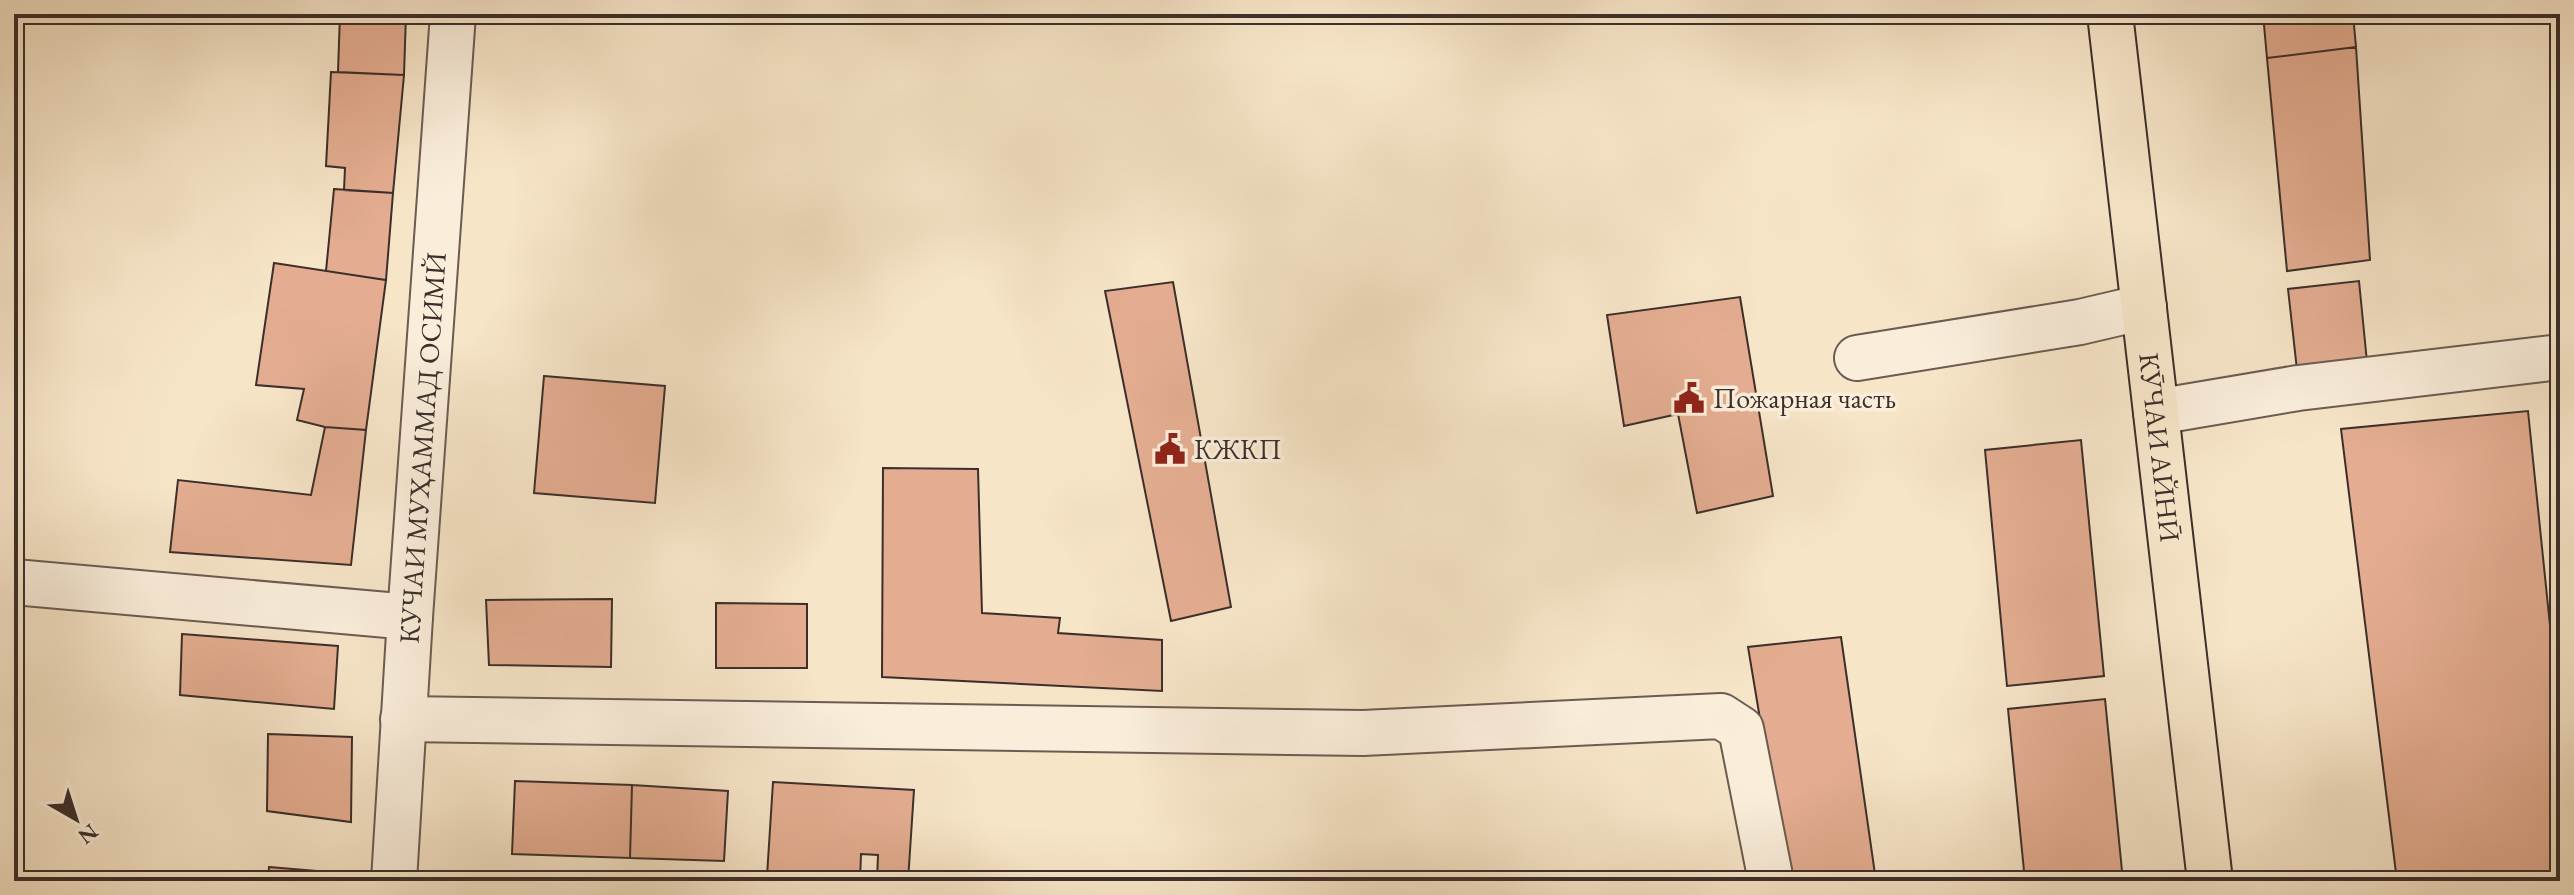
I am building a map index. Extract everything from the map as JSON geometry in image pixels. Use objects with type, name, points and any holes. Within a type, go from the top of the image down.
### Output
[{"type":"main road","name":"КӮЧАИ АЙНӢ","points":[[2110,14],[2210,881]]},
{"type":"street","name":"КУЧАИ МУҲАММАД ОСИМЙ","points":[[394,881],[453,14]]},
{"type":"street","points":[[1857,358],[2080,322],[2144,307]]},
{"type":"street","points":[[2156,412],[2298,388],[2560,357]]},
{"type":"street","points":[[14,582],[410,617]]},
{"type":"street","points":[[403,719],[1363,733],[1721,716],[1741,729],[1771,881]]},
{"type":"building","points":[[340,14],[406,14],[404,75],[338,72]]},
{"type":"building","points":[[2263,14],[2353,14],[2356,47],[2267,58]]},
{"type":"building","points":[[2356,47],[2370,260],[2287,271],[2267,58]]},
{"type":"building","points":[[331,72],[404,75],[393,193],[344,190],[345,168],[326,166]]},
{"type":"building","points":[[334,189],[393,193],[386,280],[326,271]]},
{"type":"building","points":[[274,263],[386,280],[366,430],[325,427],[297,420],[304,389],[256,385]]},
{"type":"building","points":[[2359,281],[2367,362],[2297,370],[2288,289]]},
{"type":"building","name":"КЖКП","points":[[1173,282],[1231,607],[1171,621],[1105,291]]},
{"type":"building","name":"Пожарная часть","points":[[1740,297],[1773,496],[1697,513],[1678,414],[1624,426],[1607,315]]},
{"type":"building","points":[[544,376],[665,386],[655,503],[534,493]]},
{"type":"building","points":[[2528,411],[2560,723],[2560,875],[2512,881],[2397,881],[2341,429]]},
{"type":"building","points":[[325,427],[366,430],[351,565],[170,552],[178,480],[311,495]]},
{"type":"building","points":[[2081,440],[2104,676],[2007,686],[1985,450]]},
{"type":"building","points":[[883,468],[978,469],[982,613],[1060,618],[1058,633],[1162,640],[1162,691],[882,677]]},
{"type":"building","points":[[612,599],[611,667],[489,665],[486,600]]},
{"type":"building","points":[[716,603],[807,604],[807,668],[716,668]]},
{"type":"building","points":[[182,634],[338,646],[334,709],[180,695]]},
{"type":"building","points":[[1841,637],[1876,881],[1787,881],[1748,647]]},
{"type":"building","points":[[2105,699],[2123,881],[2025,881],[2008,709]]},
{"type":"building","points":[[268,734],[352,737],[351,822],[267,811]]},
{"type":"building","points":[[515,781],[632,785],[630,858],[512,854]]},
{"type":"building","points":[[773,782],[914,790],[908,881],[877,881],[878,855],[861,854],[860,881],[767,876]]},
{"type":"building","points":[[632,785],[728,791],[724,861],[630,858]]},
{"type":"building","points":[[269,867],[328,872],[328,881],[268,881]]},
{"type":"place","name":"Пожарная часть","points":[[1689,398]]},
{"type":"place","name":"КЖКП","points":[[1170,449]]}]
